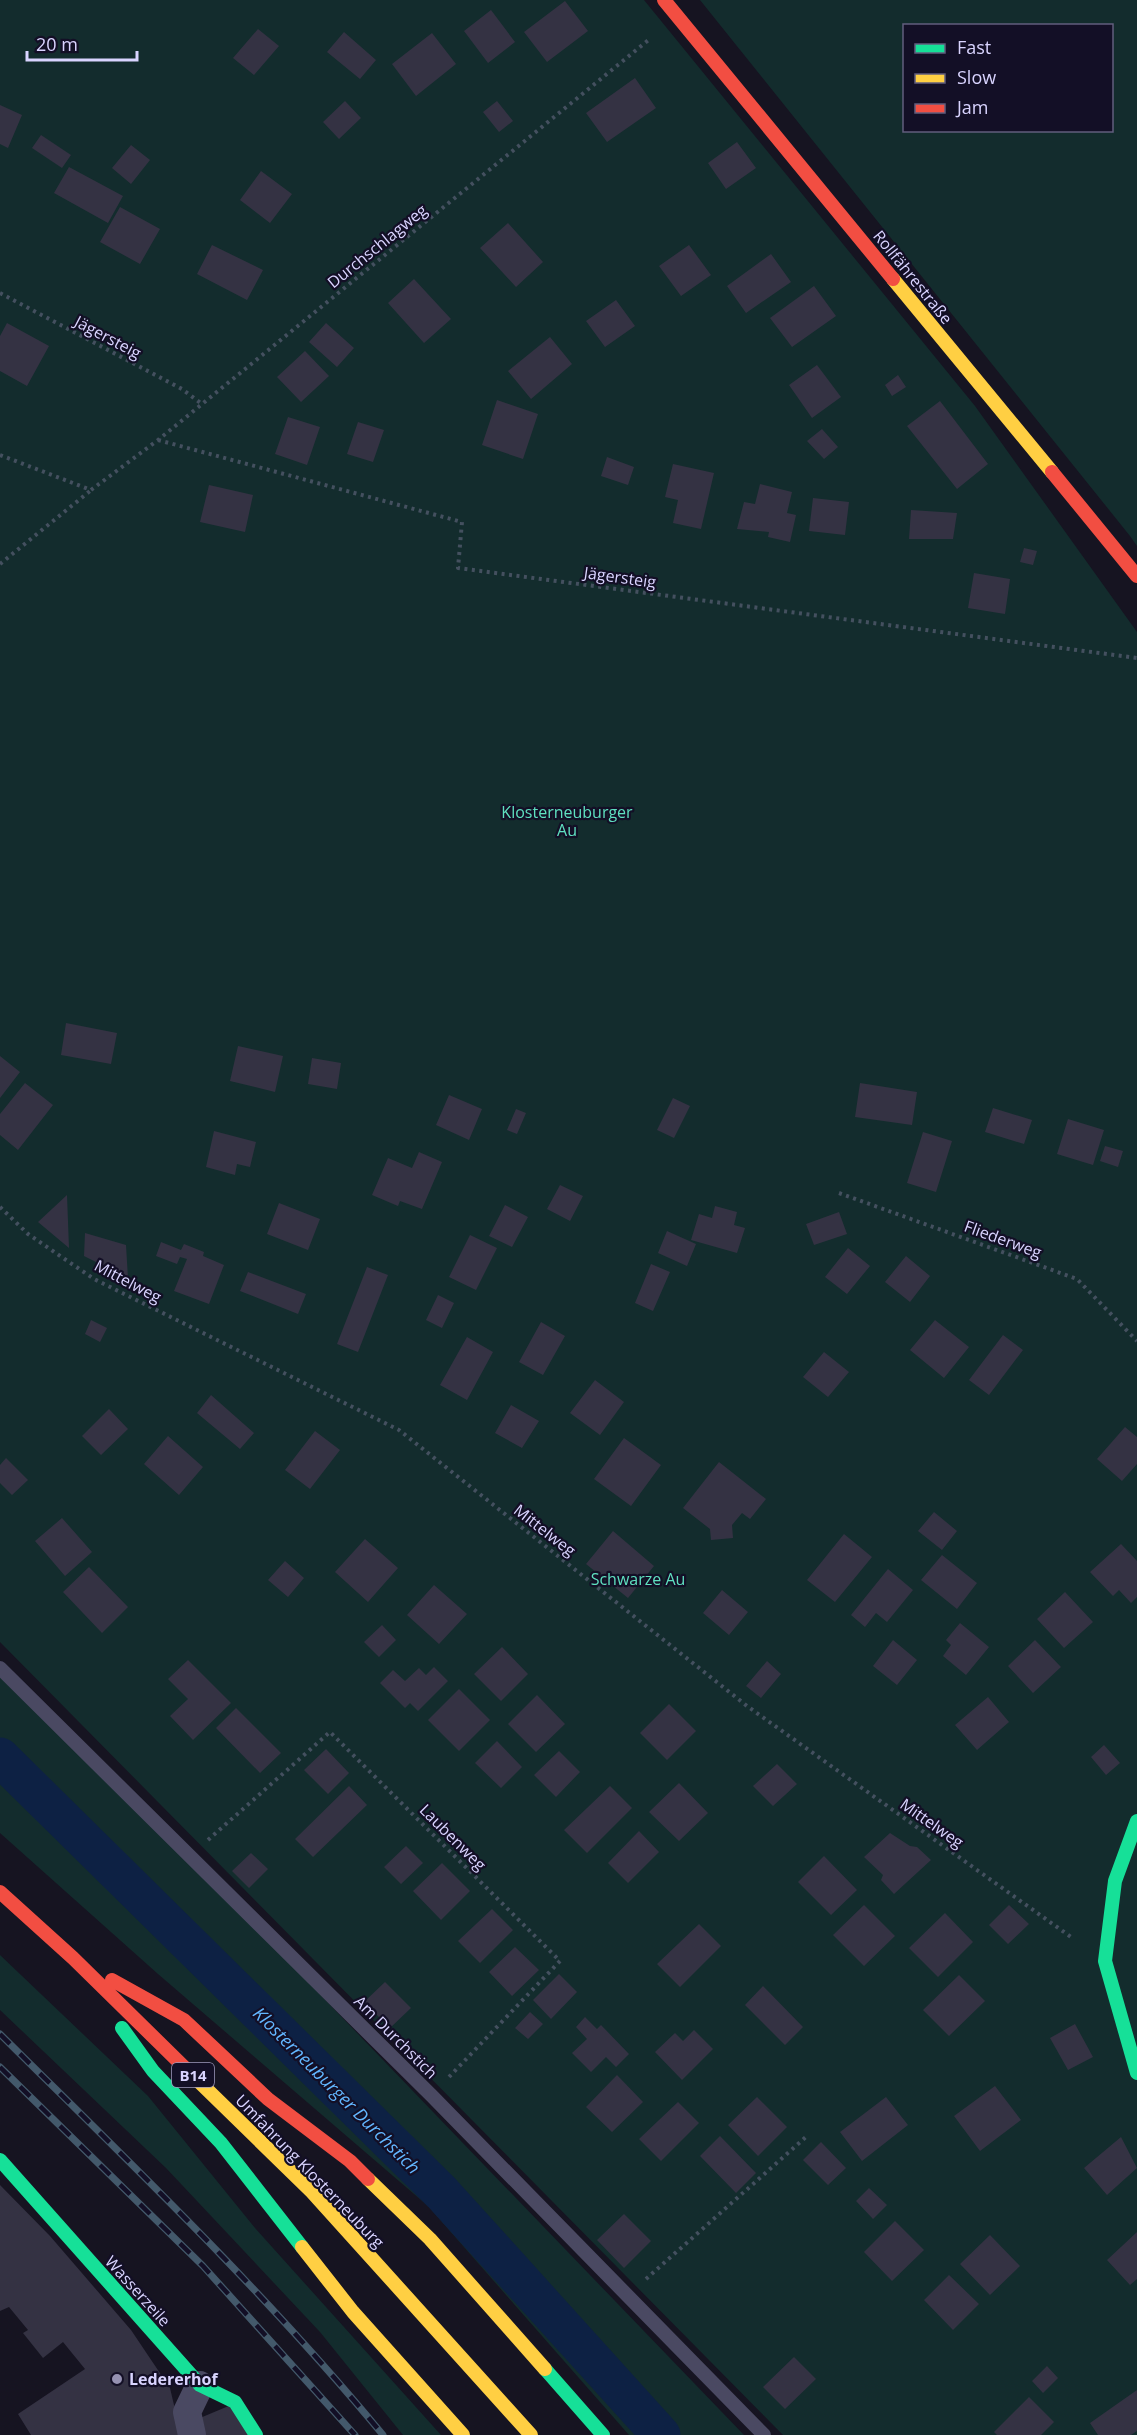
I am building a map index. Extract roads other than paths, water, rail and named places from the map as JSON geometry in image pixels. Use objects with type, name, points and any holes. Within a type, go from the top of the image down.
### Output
[{"type":"main road","name":"Rollfährestraße","points":[[664,0],[1137,576]]},
{"type":"main road","points":[[1137,1821],[1115,1881],[1105,1961],[1137,2073]]},
{"type":"main road","name":"Umfahrung Klosterneuburg","points":[[0,1892],[73,1958],[312,2192],[531,2435]]},
{"type":"main road","points":[[73,1958],[153,2071],[221,2143],[353,2312],[463,2435]]},
{"type":"main road","points":[[73,1958],[184,2020],[268,2099],[350,2161],[430,2239],[603,2435]]},
{"type":"main road","name":"Wasserzeile","points":[[0,2160],[200,2385],[235,2402],[256,2435]]},
{"type":"street","points":[[192,2435],[187,2412],[200,2385]]},
{"type":"lane","name":"Am Durchstich","points":[[0,1668],[432,2096],[764,2435]]},
{"type":"waterway","name":"Klosterneuburger Durchstich","points":[[0,1757],[442,2193],[661,2435]]},
{"type":"railway","points":[[0,2034],[148,2180],[245,2280],[292,2330],[383,2435]]},
{"type":"railway","points":[[0,2067],[203,2266],[355,2435]]},
{"type":"place","name":"Ledererhof","points":[[117,2379]]},
{"type":"park label","name":"Klosterneuburger Au","points":[[567,821]]},
{"type":"park label","name":"Schwarze Au","points":[[638,1579]]}]
